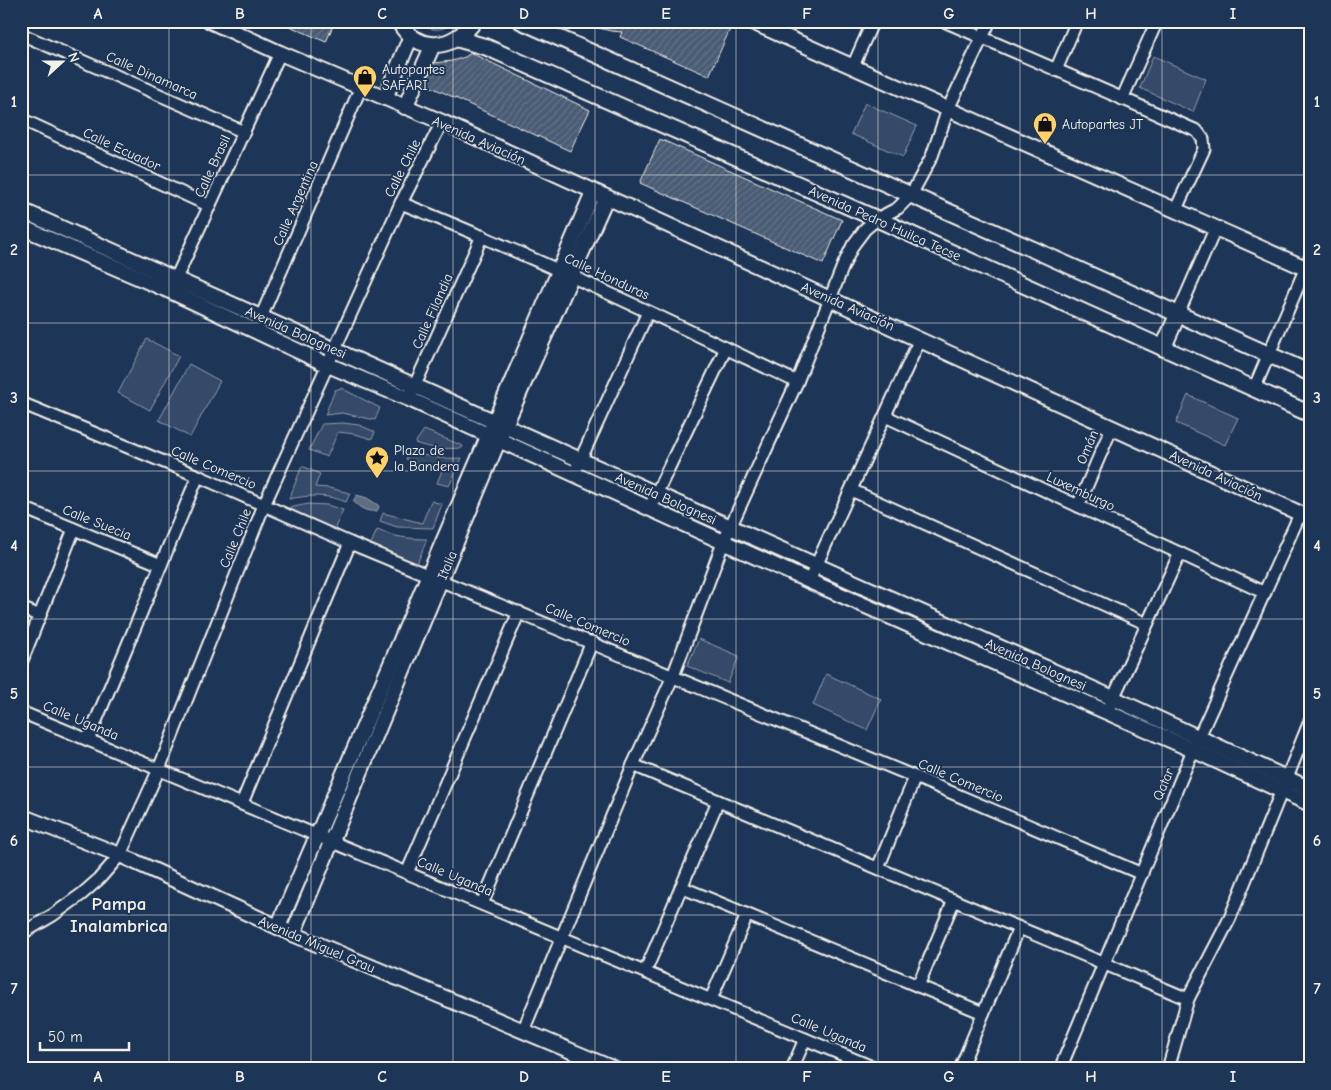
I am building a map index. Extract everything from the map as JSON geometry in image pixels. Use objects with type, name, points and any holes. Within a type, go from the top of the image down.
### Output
[{"type":"main road","points":[[398,21],[402,28],[411,36],[421,42],[432,45],[450,43],[458,39],[467,32],[474,21]]},
{"type":"main road","points":[[521,21],[1310,373]]},
{"type":"main road","name":"Avenida Pedro Huilca Tecse","points":[[458,39],[486,47],[877,219],[1310,414]]},
{"type":"main road","points":[[1163,348],[1178,314]]},
{"type":"street","name":"Avenida Aviación","points":[[210,21],[442,122],[1305,516]]},
{"type":"street","points":[[750,21],[1216,227],[1308,265],[1254,389]]},
{"type":"street","points":[[853,66],[873,21]]},
{"type":"street","points":[[944,21],[1198,131],[1203,139],[1204,149],[1176,209]]},
{"type":"street","points":[[523,1031],[632,765],[673,676],[723,543],[797,382],[852,245],[877,219],[898,208],[912,195],[932,156],[948,109],[990,21]]},
{"type":"street","points":[[1056,70],[1077,21]]},
{"type":"street","points":[[1122,99],[1157,21]]},
{"type":"street","name":"Calle Dinamarca","points":[[21,34],[244,132]]},
{"type":"street","points":[[385,98],[411,36]]},
{"type":"street","points":[[405,107],[432,45]]},
{"type":"street","name":"Calle Brasil","points":[[173,285],[280,53]]},
{"type":"street","name":"Calle Argentina","points":[[255,330],[361,87]]},
{"type":"street","name":"Calle Ecuador","points":[[21,119],[210,206]]},
{"type":"street","name":"Calle Chile","points":[[21,934],[53,915],[82,894],[99,879],[120,855],[159,769],[264,505],[402,203],[442,122]]},
{"type":"street","name":"Italia","points":[[293,934],[435,577],[599,195]]},
{"type":"street","name":"Calle Honduras","points":[[402,203],[566,273],[797,382]]},
{"type":"street","name":"Avenida Bolognesi","points":[[21,210],[173,285],[255,330],[328,365],[494,437],[723,543],[1106,713],[1196,744]]},
{"type":"street","name":"Avenida Bolognesi","points":[[21,227],[261,317],[500,423],[1113,698],[1196,744],[1284,784],[1310,804]]},
{"type":"street","points":[[1178,314],[1216,227]]},
{"type":"street","name":"Calle Filandia","points":[[409,399],[482,236]]},
{"type":"street","points":[[574,474],[648,312]]},
{"type":"street","points":[[809,581],[920,339]]},
{"type":"street","points":[[649,509],[726,348]]},
{"type":"street","name":"Calle Comercio","points":[[21,403],[198,476],[350,543],[915,776],[1142,874]]},
{"type":"street","name":"Luxemburgo","points":[[885,416],[1265,593]]},
{"type":"street","name":"Omán","points":[[1078,506],[1112,427]]},
{"type":"street","points":[[88,740],[198,476]]},
{"type":"street","points":[[851,490],[1147,624]]},
{"type":"street","name":"Calle Suecia","points":[[21,507],[161,565]]},
{"type":"street","name":"Qatar","points":[[1060,1069],[1196,744],[1265,593],[1305,516]]},
{"type":"street","points":[[21,663],[74,529]]},
{"type":"street","points":[[242,803],[350,543]]},
{"type":"street","points":[[1106,713],[1180,553]]},
{"type":"street","points":[[278,927],[435,577]]},
{"type":"street","points":[[21,608],[40,616]]},
{"type":"street","points":[[407,873],[519,612]]},
{"type":"street","points":[[482,904],[592,642]]},
{"type":"street","name":"Calle Uganda","points":[[21,712],[877,1069]]},
{"type":"street","points":[[1168,1069],[1188,999],[1230,918],[1310,721]]},
{"type":"street","points":[[632,765],[1188,999]]},
{"type":"street","points":[[878,868],[915,776]]},
{"type":"street","name":"Avenida Bolognesi","points":[[1284,784],[1310,789]]},
{"type":"street","points":[[645,972],[718,801]]},
{"type":"street","name":"Avenida Miguel Grau","points":[[21,816],[120,855],[293,934],[614,1069]]},
{"type":"street","points":[[681,887],[983,1013]]},
{"type":"street","points":[[918,986],[954,900]]},
{"type":"street","points":[[711,999],[747,915]]},
{"type":"street","points":[[960,1069],[1020,928]]},
{"type":"street","points":[[792,1069],[805,1039]]},
{"type":"green space","points":[[418,21],[455,21],[441,29],[432,29]]},
{"type":"green space","points":[[1153,56],[1206,79],[1193,112],[1140,88]]},
{"type":"green space","points":[[865,103],[917,126],[903,157],[851,134]]},
{"type":"green space","points":[[147,339],[179,356],[150,410],[118,393]]},
{"type":"green space","points":[[189,364],[220,381],[190,437],[159,420]]},
{"type":"green space","points":[[341,388],[380,408],[375,420],[342,413],[325,415],[335,390]]},
{"type":"green space","points":[[1188,395],[1238,418],[1225,445],[1176,423]]},
{"type":"green space","points":[[343,423],[359,425],[375,432],[372,439],[338,432],[327,457],[309,450],[322,424]]},
{"type":"green space","points":[[424,430],[463,446],[462,448],[438,448],[415,443]]},
{"type":"green space","points":[[410,451],[436,457],[462,458],[449,486],[437,483],[443,468],[419,464],[406,459]]},
{"type":"green space","points":[[302,466],[320,474],[315,487],[350,493],[346,502],[318,496],[289,499]]},
{"type":"green space","points":[[431,501],[442,504],[433,528],[397,527],[380,521],[383,513],[422,523]]},
{"type":"green space","points":[[308,504],[327,505],[343,510],[333,532],[287,512],[289,508]]},
{"type":"green space","points":[[377,530],[402,537],[427,539],[417,564],[370,546]]},
{"type":"green space","points":[[699,639],[739,656],[728,683],[687,666]]},
{"type":"green space","points":[[826,674],[881,699],[867,730],[813,705]]},
{"type":"shaded area","points":[[357,495],[367,498],[378,505],[377,511],[370,511],[359,506],[353,501]]},
{"type":"building","points":[[278,21],[335,21],[326,42]]},
{"type":"building","points":[[586,21],[712,21],[730,29],[709,76],[620,37],[622,32],[586,25]]},
{"type":"building","points":[[471,53],[590,110],[570,151],[425,84],[434,63],[452,61]]},
{"type":"building","points":[[660,139],[842,220],[823,264],[640,183]]},
{"type":"place","name":"Autopartes SAFARI","points":[[365,98]]},
{"type":"place","name":"Autopartes JT","points":[[1045,145]]},
{"type":"place","name":"Plaza de la Bandera","points":[[377,479]]},
{"type":"district","name":"Pampa Inalambrica","points":[[119,914]]}]
